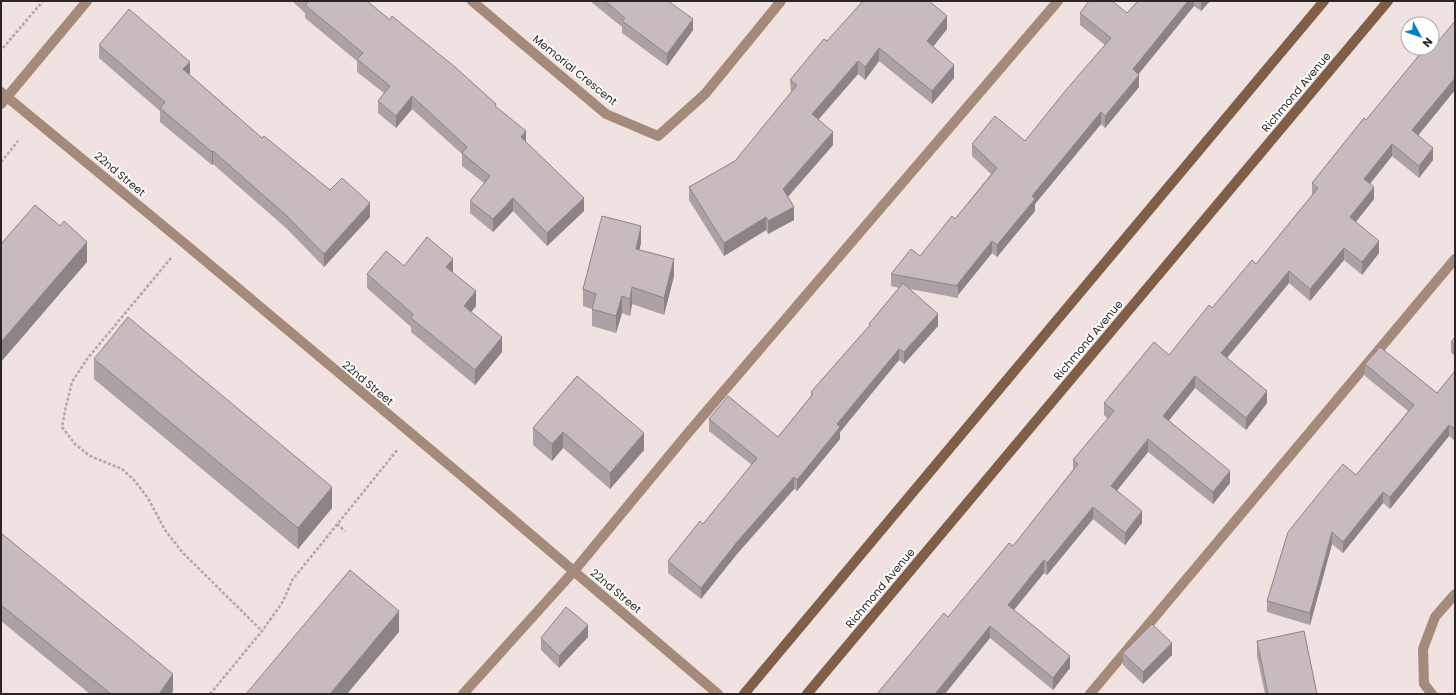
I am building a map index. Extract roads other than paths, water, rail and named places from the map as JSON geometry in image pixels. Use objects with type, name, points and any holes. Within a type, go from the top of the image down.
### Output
[{"type":"main road","points":[[744,694],[1324,1]]},
{"type":"main road","name":"Richmond Avenue","points":[[807,694],[1388,1]]},
{"type":"street","points":[[3,97],[87,1]]},
{"type":"street","name":"Memorial Crescent","points":[[472,1],[606,114],[658,136],[705,94],[781,1]]},
{"type":"street","points":[[463,694],[574,571],[688,434],[1058,1]]},
{"type":"street","name":"22nd Street","points":[[3,97],[184,243],[718,694]]},
{"type":"street","points":[[1090,694],[1455,259]]},
{"type":"street","points":[[1432,694],[1424,684],[1423,649],[1435,618],[1455,594]]}]
